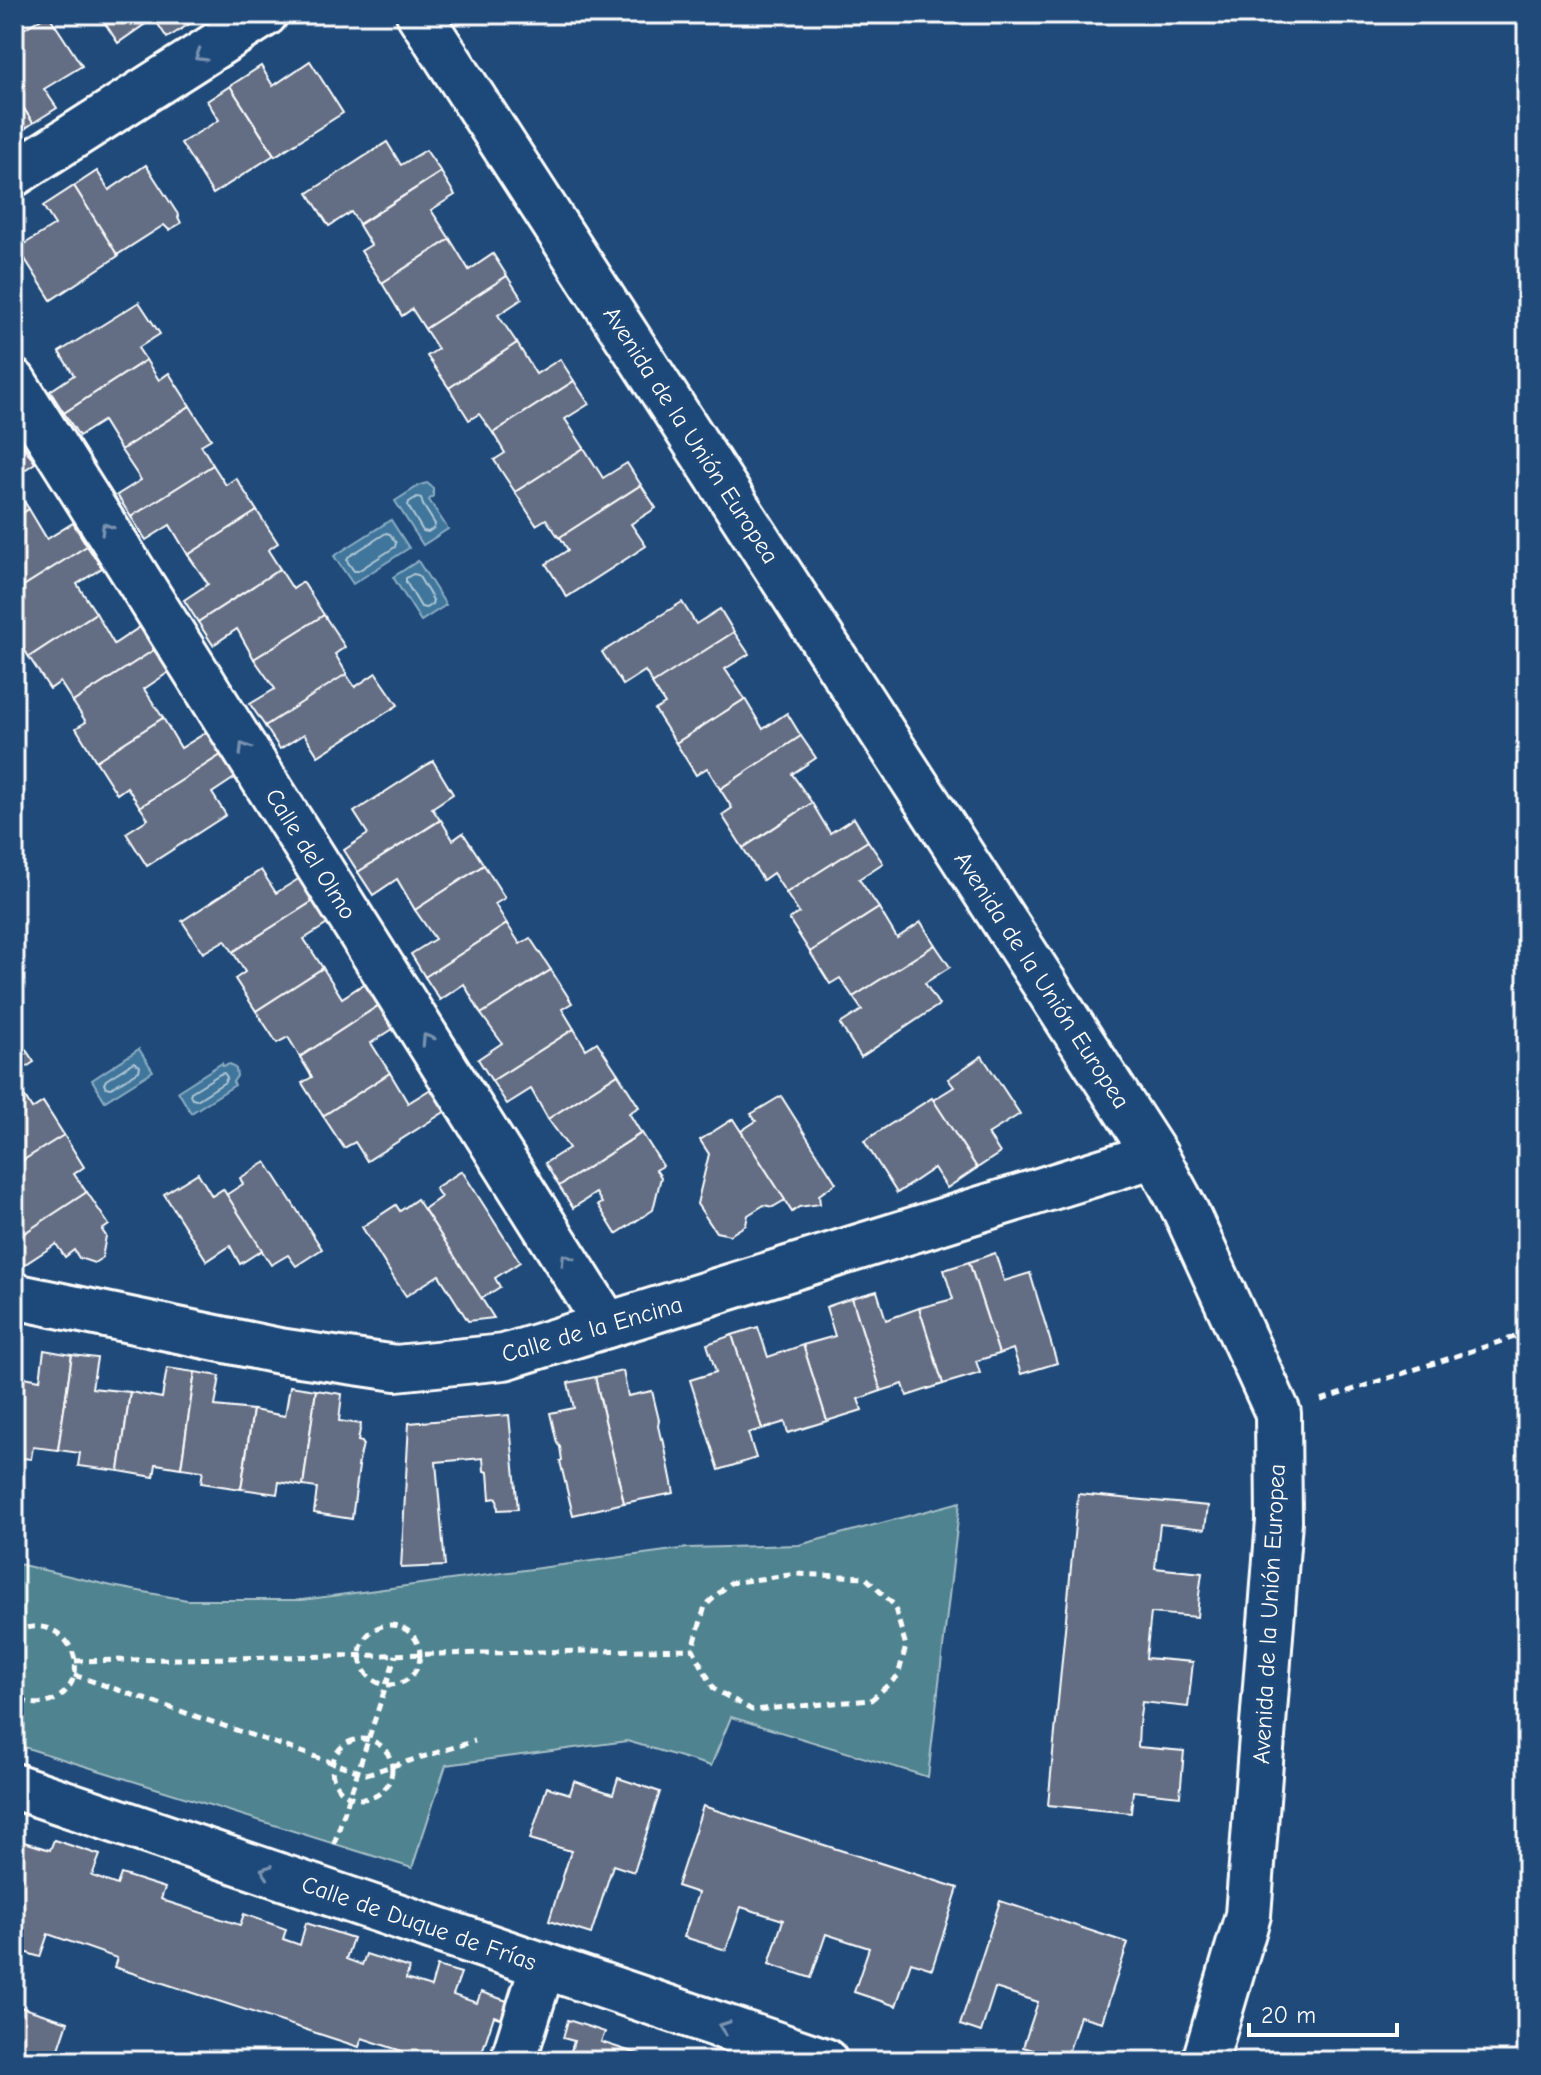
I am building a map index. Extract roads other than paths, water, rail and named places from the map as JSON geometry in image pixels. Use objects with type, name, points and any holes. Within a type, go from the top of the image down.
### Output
[{"type":"street","points":[[14,174],[265,14]]},
{"type":"street","name":"Avenida de la Unión Europea","points":[[419,14],[1155,1155],[1186,1212],[1278,1413],[1279,1521],[1248,1915],[1205,2061]]},
{"type":"street","name":"Calle del Olmo","points":[[14,382],[607,1325]]},
{"type":"street","name":"Calle de la Encina","points":[[14,1296],[279,1351],[396,1368],[504,1357],[1155,1155]]},
{"type":"street","name":"Calle de Duque de Frías","points":[[14,1786],[825,2061]]},
{"type":"street","points":[[513,2061],[543,1965]]},
{"type":"water","points":[[427,483],[433,488],[433,496],[429,500],[448,529],[423,545],[395,501]]},
{"type":"water","points":[[391,520],[409,548],[353,584],[334,556]]},
{"type":"water","points":[[418,561],[446,605],[421,621],[393,577]]},
{"type":"water","points":[[139,1049],[153,1071],[105,1101],[92,1080]]},
{"type":"water","points":[[222,1063],[236,1069],[235,1085],[191,1113],[178,1091]]}]
